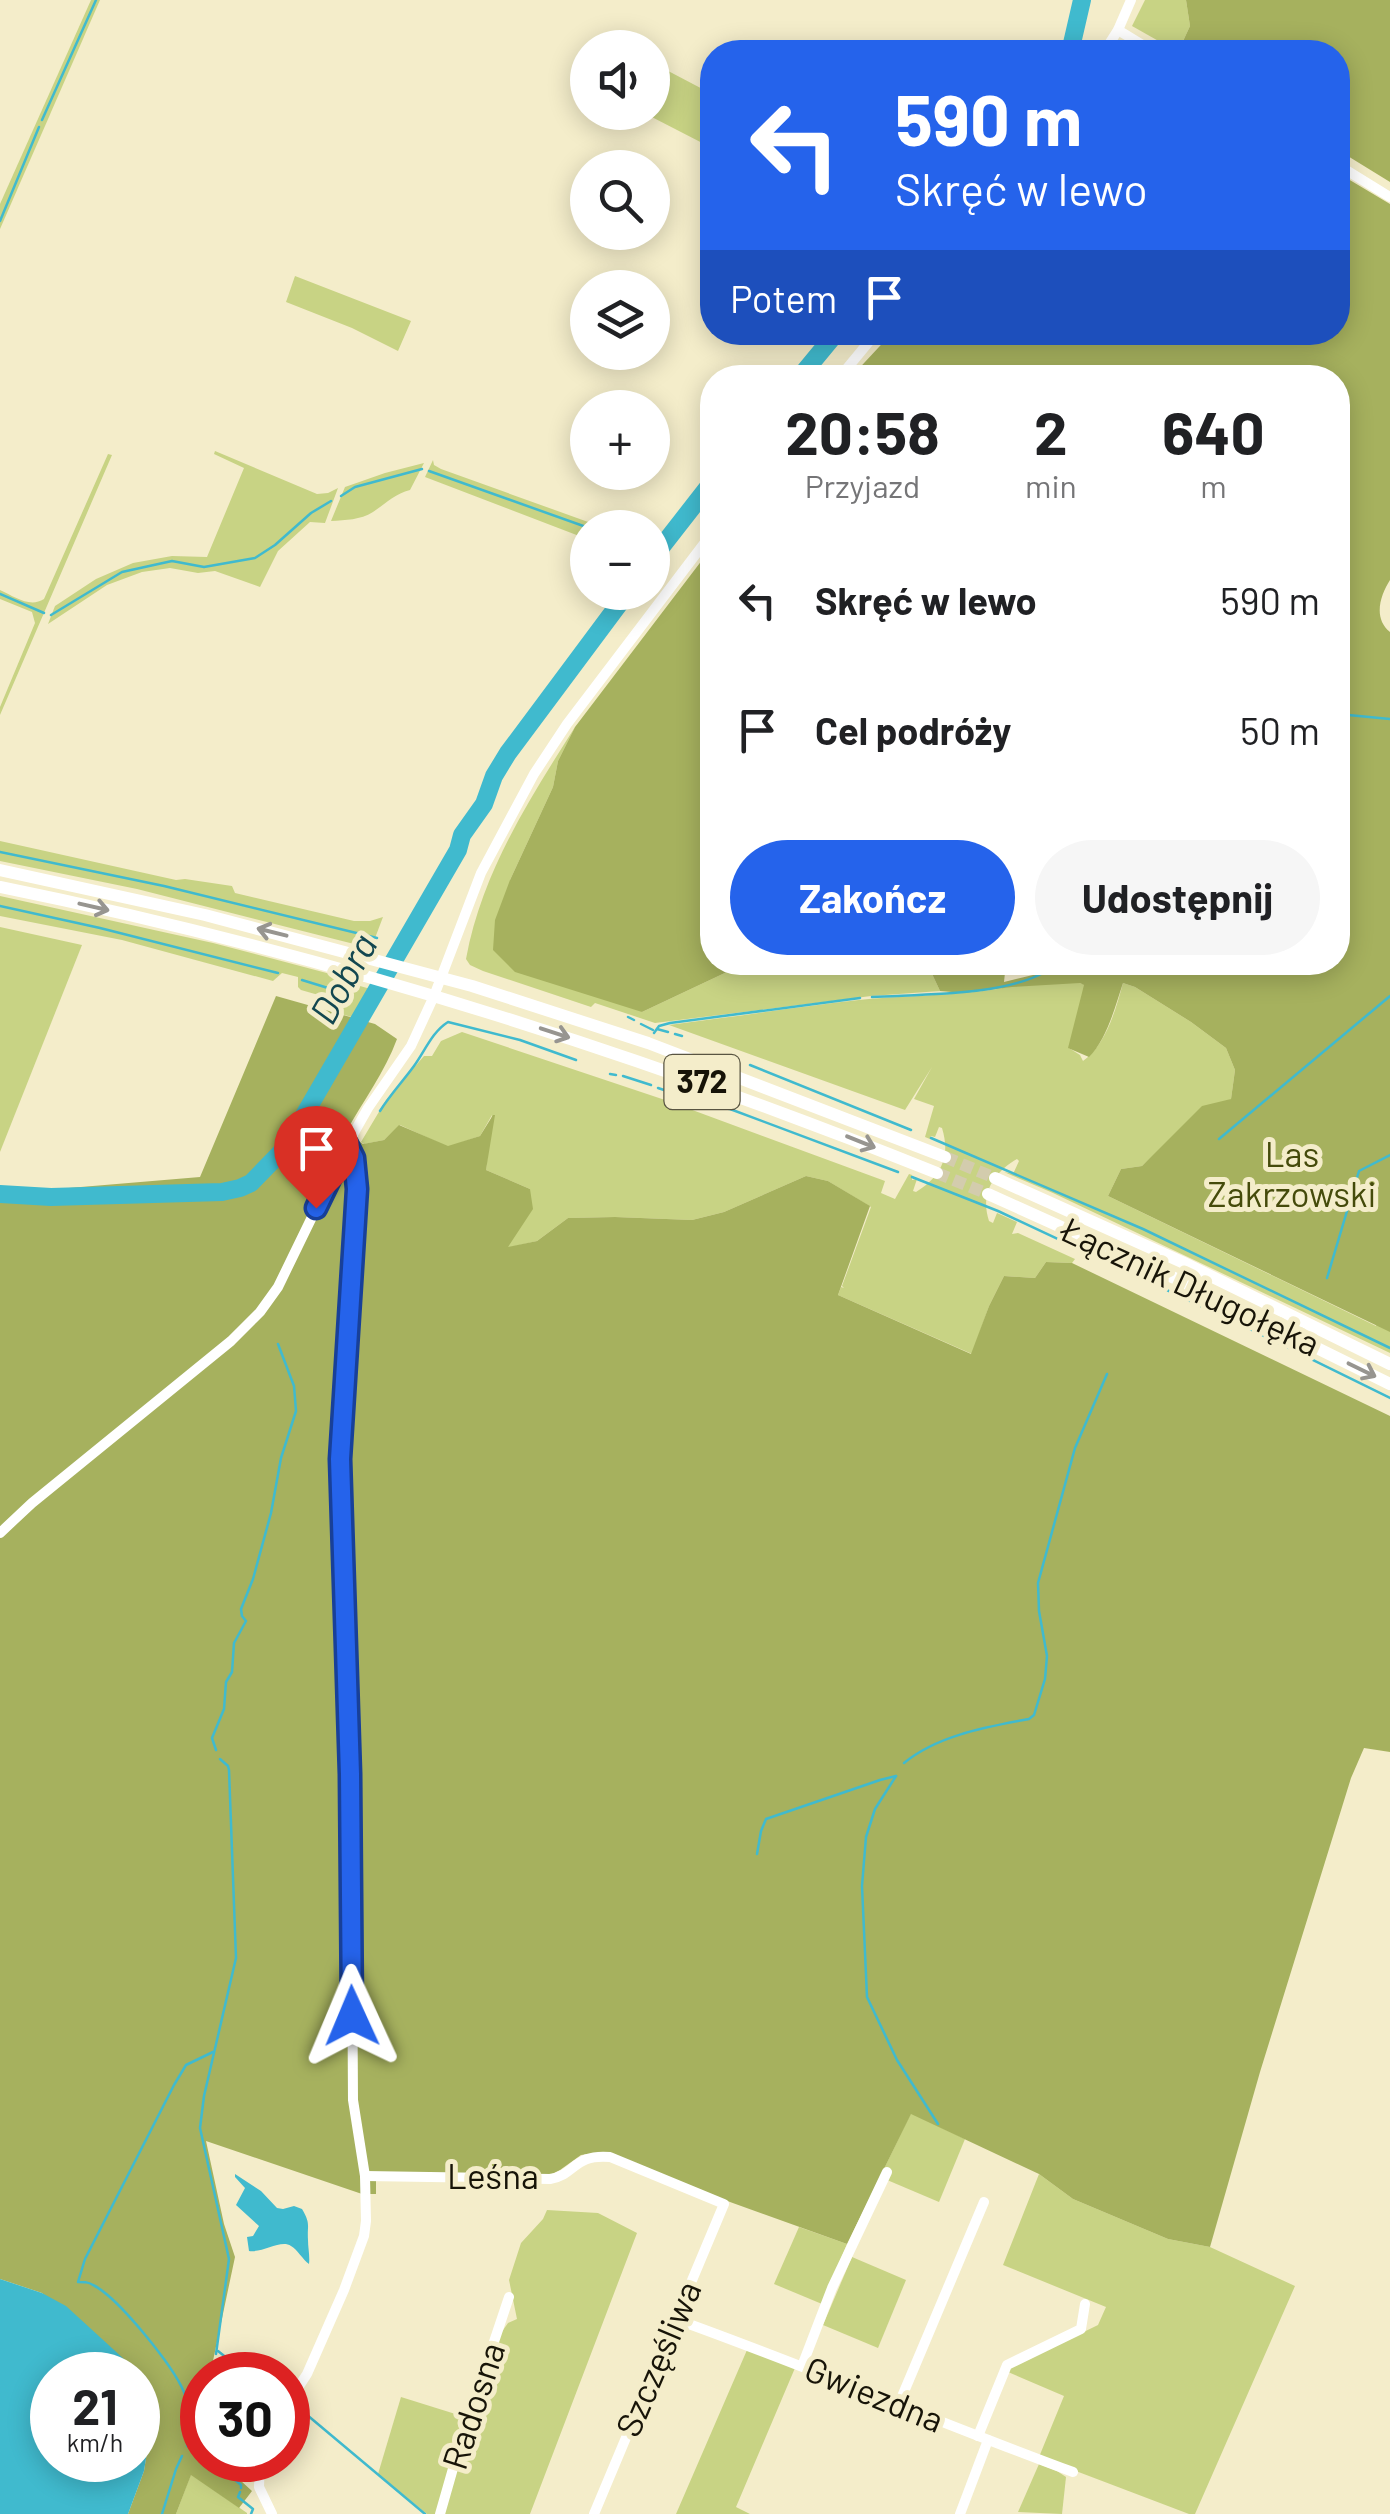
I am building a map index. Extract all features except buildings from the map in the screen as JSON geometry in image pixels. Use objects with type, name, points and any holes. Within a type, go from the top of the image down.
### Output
[{"type":"main road","name":"372","points":[[0,870],[188,911],[440,978],[631,1038],[944,1157]]},
{"type":"main road","name":"372","points":[[0,888],[136,917],[434,996],[672,1072],[937,1173]]},
{"type":"main road","name":"Łącznik Długołęka","points":[[996,1178],[1182,1262],[1390,1364]]},
{"type":"main road","name":"Łącznik Długołęka","points":[[988,1194],[1181,1281],[1390,1384]]},
{"type":"street","points":[[1112,40],[1131,0]]},
{"type":"street","points":[[1118,30],[1134,40]]},
{"type":"street","points":[[1350,172],[1390,197]]},
{"type":"street","points":[[849,365],[866,345]]},
{"type":"street","points":[[0,1533],[248,1325],[278,1287],[347,1144],[411,1046],[481,873],[534,774],[567,724],[700,549]]},
{"type":"street","points":[[310,2365],[360,2249],[366,2222],[365,2176],[353,2100],[350,1774],[340,1459],[357,1189],[354,1158],[347,1144]]},
{"type":"street","name":"Leśna","points":[[365,2176],[550,2179],[560,2177],[579,2161],[594,2156],[610,2157],[724,2204]]},
{"type":"street","points":[[802,2366],[832,2288],[887,2172]]},
{"type":"street","points":[[898,2406],[984,2202]]},
{"type":"street","name":"Szczęśliwa","points":[[594,2514],[724,2204]]},
{"type":"street","name":"Radosna","points":[[440,2514],[508,2297]]},
{"type":"street","points":[[960,2514],[1007,2364],[1081,2329],[1084,2304]]},
{"type":"street","name":"Gwiezdna","points":[[675,2320],[1074,2472]]},
{"type":"street","points":[[259,2482],[272,2514]]},
{"type":"green space","points":[[91,0],[100,0],[0,229],[0,204]]},
{"type":"green space","points":[[1145,0],[1186,0],[1190,26],[1184,40],[1157,40],[1132,26]]},
{"type":"green space","points":[[1186,0],[1390,0],[1390,182],[1350,157],[1350,40],[1184,40],[1190,26]]},
{"type":"green space","points":[[670,72],[700,88],[700,142],[670,126]]},
{"type":"green space","name":"Las Zakrzowski","points":[[1350,180],[1390,204],[1390,580],[1383,593],[1380,614],[1390,632],[1390,1332],[1108,1196],[1121,1169],[1142,1166],[1202,1106],[1231,1099],[1235,1070],[1226,1048],[1191,1022],[1123,983],[1106,1032],[1089,1057],[1068,1048],[1084,985],[964,993],[940,991],[933,975],[1005,975],[1004,982],[1033,975],[1350,975],[1350,365],[862,365],[881,345],[1350,345]]},
{"type":"green space","points":[[295,276],[411,321],[398,351],[286,302]]},
{"type":"green space","points":[[215,451],[317,494],[338,488],[325,523],[310,522],[278,551],[260,587],[215,571],[198,573],[170,568],[142,572],[107,585],[48,624],[55,606],[96,579],[133,563],[172,556],[207,557],[244,468],[214,454]]},
{"type":"green space","points":[[108,454],[112,455],[0,715],[35,623],[32,612],[0,599],[0,590],[28,602],[44,599]]},
{"type":"green space","points":[[433,460],[441,469],[570,515],[570,532],[425,477]]},
{"type":"green space","points":[[424,463],[410,490],[363,517],[331,521],[345,487]]},
{"type":"green space","points":[[700,563],[700,975],[721,975],[642,1012],[515,972],[493,950],[495,920],[553,787],[558,761],[575,727],[664,610],[670,610],[670,602]]},
{"type":"green space","points":[[575,727],[558,761],[553,787],[510,880],[642,1012],[721,975],[933,975],[940,991],[655,1023],[595,1003],[591,1007],[483,971],[466,959],[473,927],[495,867]]},
{"type":"green space","points":[[0,841],[176,880],[232,886],[235,893],[354,921],[383,917],[372,946],[358,945],[137,889],[0,861]]},
{"type":"green space","points":[[0,896],[213,943],[353,980],[349,993],[360,986],[374,990],[359,1019],[341,1014],[343,1002],[301,990],[298,977],[282,973],[273,981],[122,940],[0,916]]},
{"type":"green space","points":[[0,927],[82,945],[0,1152]]},
{"type":"green space","points":[[1034,981],[1085,985],[1069,1048],[1083,1061],[1104,1036],[1123,983],[1191,1022],[1226,1048],[1235,1070],[1231,1099],[1170,1140],[1142,1166],[1121,1169],[1108,1196],[1376,1326],[1390,1237],[1390,1353],[1004,1172],[1013,1174],[1017,1159],[1001,1171],[991,1185],[986,1202],[989,1221],[993,1223],[997,1213],[1017,1222],[1012,1234],[1018,1233],[1075,1259],[1072,1263],[1046,1262],[1035,1278],[1004,1276],[972,1354],[838,1295],[844,1288],[871,1207],[828,1181],[806,1176],[724,1212],[692,1220],[568,1218],[537,1241],[507,1248],[530,1189],[486,1170],[492,1115],[480,1136],[448,1147],[400,1125],[384,1140],[361,1142],[386,1100],[424,1056],[432,1056],[441,1041],[462,1032],[668,1101],[885,1181],[881,1193],[895,1199],[909,1174],[912,1180],[917,1179],[913,1191],[916,1192],[932,1180],[942,1165],[942,1128],[935,1137],[925,1137],[934,1106],[914,1099],[932,1067],[905,1110],[669,1025],[859,1000],[991,990]]},
{"type":"green space","points":[[276,996],[375,1024],[397,1039],[346,1132],[363,1144],[384,1140],[399,1125],[448,1146],[480,1136],[495,1115],[486,1170],[530,1189],[533,1209],[508,1247],[537,1241],[568,1218],[692,1220],[724,1212],[806,1176],[828,1181],[870,1206],[838,1295],[971,1354],[1004,1276],[1035,1278],[1046,1262],[1072,1263],[1390,1416],[1390,1752],[1364,1748],[1351,1778],[1210,2247],[1168,2239],[1073,2199],[1039,2174],[911,2114],[847,2244],[597,2153],[581,2155],[548,2176],[376,2173],[376,2194],[362,2194],[206,2141],[235,2257],[215,2352],[180,2352],[180,2482],[188,2482],[176,2514],[128,2514],[140,2482],[160,2482],[160,2352],[114,2352],[42,2293],[0,2279],[0,1187],[57,1189],[200,1177]]},
{"type":"green space","points":[[911,2113],[965,2139],[939,2202],[880,2177]]},
{"type":"green space","points":[[1039,2174],[1073,2199],[1168,2239],[1210,2247],[1295,2286],[1195,2514],[1039,2457],[1064,2396],[1008,2372],[1098,2325],[1106,2307],[1003,2265]]},
{"type":"green space","points":[[547,2210],[598,2213],[637,2233],[530,2514],[443,2514],[501,2333],[517,2319],[509,2280],[521,2243]]},
{"type":"green space","points":[[799,2227],[847,2244],[822,2304],[774,2284]]},
{"type":"green space","points":[[852,2257],[906,2280],[878,2348],[823,2325]]},
{"type":"green space","points":[[747,2350],[795,2368],[736,2507],[750,2514],[676,2514]]},
{"type":"green space","points":[[401,2397],[465,2417],[436,2514],[427,2514],[378,2474]]},
{"type":"green space","points":[[1039,2464],[1066,2477],[1062,2514],[1018,2512]]},
{"type":"green space","points":[[188,2482],[202,2482],[247,2513],[247,2514],[176,2514]]},
{"type":"green space","points":[[201,2482],[242,2482],[252,2491],[239,2508]]},
{"type":"water","points":[[235,2174],[261,2191],[277,2208],[302,2209],[308,2224],[309,2264],[287,2244],[249,2251],[247,2237],[253,2236],[259,2226],[236,2205],[245,2188]]},
{"type":"water","points":[[0,2279],[66,2306],[116,2352],[30,2352],[30,2482],[140,2482],[128,2514],[0,2514]]},
{"type":"waterway","points":[[42,120],[96,0]]},
{"type":"waterway","name":"Dobra","points":[[1073,40],[1082,0]]},
{"type":"waterway","points":[[0,221],[39,127]]},
{"type":"waterway","name":"Dobra","points":[[810,365],[826,345]]},
{"type":"waterway","points":[[341,496],[355,487],[422,469]]},
{"type":"waterway","points":[[429,471],[570,521]]},
{"type":"waterway","name":"Dobra","points":[[670,536],[700,497]]},
{"type":"waterway","points":[[51,615],[122,572],[172,561],[204,567],[255,558],[331,501]]},
{"type":"waterway","points":[[0,594],[44,613]]},
{"type":"waterway","name":"Dobra","points":[[0,1194],[51,1197],[222,1192],[251,1183],[285,1148],[458,850],[462,835],[484,804],[508,753],[615,610]]},
{"type":"waterway","points":[[1350,715],[1390,719]]},
{"type":"waterway","points":[[0,852],[164,886],[377,938]]},
{"type":"waterway","points":[[0,906],[278,973]]},
{"type":"waterway","points":[[872,997],[985,990],[1038,975]]},
{"type":"waterway","points":[[302,980],[341,992],[342,998]]},
{"type":"waterway","points":[[1219,1139],[1390,996]]},
{"type":"waterway","points":[[654,1033],[659,1026],[670,1023],[860,998]]},
{"type":"waterway","points":[[628,1017],[634,1020]]},
{"type":"waterway","points":[[380,1111],[433,1036],[448,1022],[520,1040],[576,1060]]},
{"type":"waterway","points":[[641,1024],[653,1030]]},
{"type":"waterway","points":[[657,1029],[668,1032]]},
{"type":"waterway","points":[[675,1034],[682,1036]]},
{"type":"waterway","points":[[750,1065],[911,1130]]},
{"type":"waterway","points":[[610,1074],[616,1075]]},
{"type":"waterway","points":[[623,1076],[651,1085]]},
{"type":"waterway","points":[[658,1088],[664,1090]]},
{"type":"waterway","points":[[720,1108],[898,1172]]},
{"type":"waterway","points":[[931,1138],[1143,1229],[1390,1348]]},
{"type":"waterway","points":[[1327,1278],[1359,1171],[1390,1155]]},
{"type":"waterway","points":[[912,1177],[998,1211],[1390,1398]]},
{"type":"waterway","points":[[216,1750],[212,1738],[224,1709],[234,1643],[246,1621],[241,1609],[253,1579],[296,1411],[294,1386],[278,1344]]},
{"type":"waterway","points":[[904,1763],[947,1739],[1034,1715],[1047,1656],[1038,1583],[1075,1448],[1107,1374]]},
{"type":"waterway","points":[[216,2352],[229,2259],[200,2128],[236,1958],[229,1770],[220,1759]]},
{"type":"waterway","points":[[896,1776],[875,1809],[866,1837],[862,1886],[867,1997],[897,2060],[938,2124]]},
{"type":"waterway","points":[[757,1854],[766,1819],[896,1776]]},
{"type":"waterway","points":[[180,2384],[144,2333],[116,2303],[93,2285],[78,2282],[85,2259],[174,2085],[186,2065],[213,2052]]},
{"type":"waterway","points":[[310,2417],[425,2514]]},
{"type":"waterway","points":[[162,2514],[180,2460]]},
{"type":"waterway","points":[[238,2482],[241,2488]]},
{"type":"waterway","points":[[240,2492],[238,2497],[253,2509],[251,2514]]},
{"type":"tunnel","points":[[945,1157],[995,1178]]},
{"type":"tunnel","points":[[937,1173],[988,1194]]},
{"type":"route","points":[[316,1208],[347,1144],[354,1158],[357,1189],[340,1459],[350,1774],[352,2016]]}]
